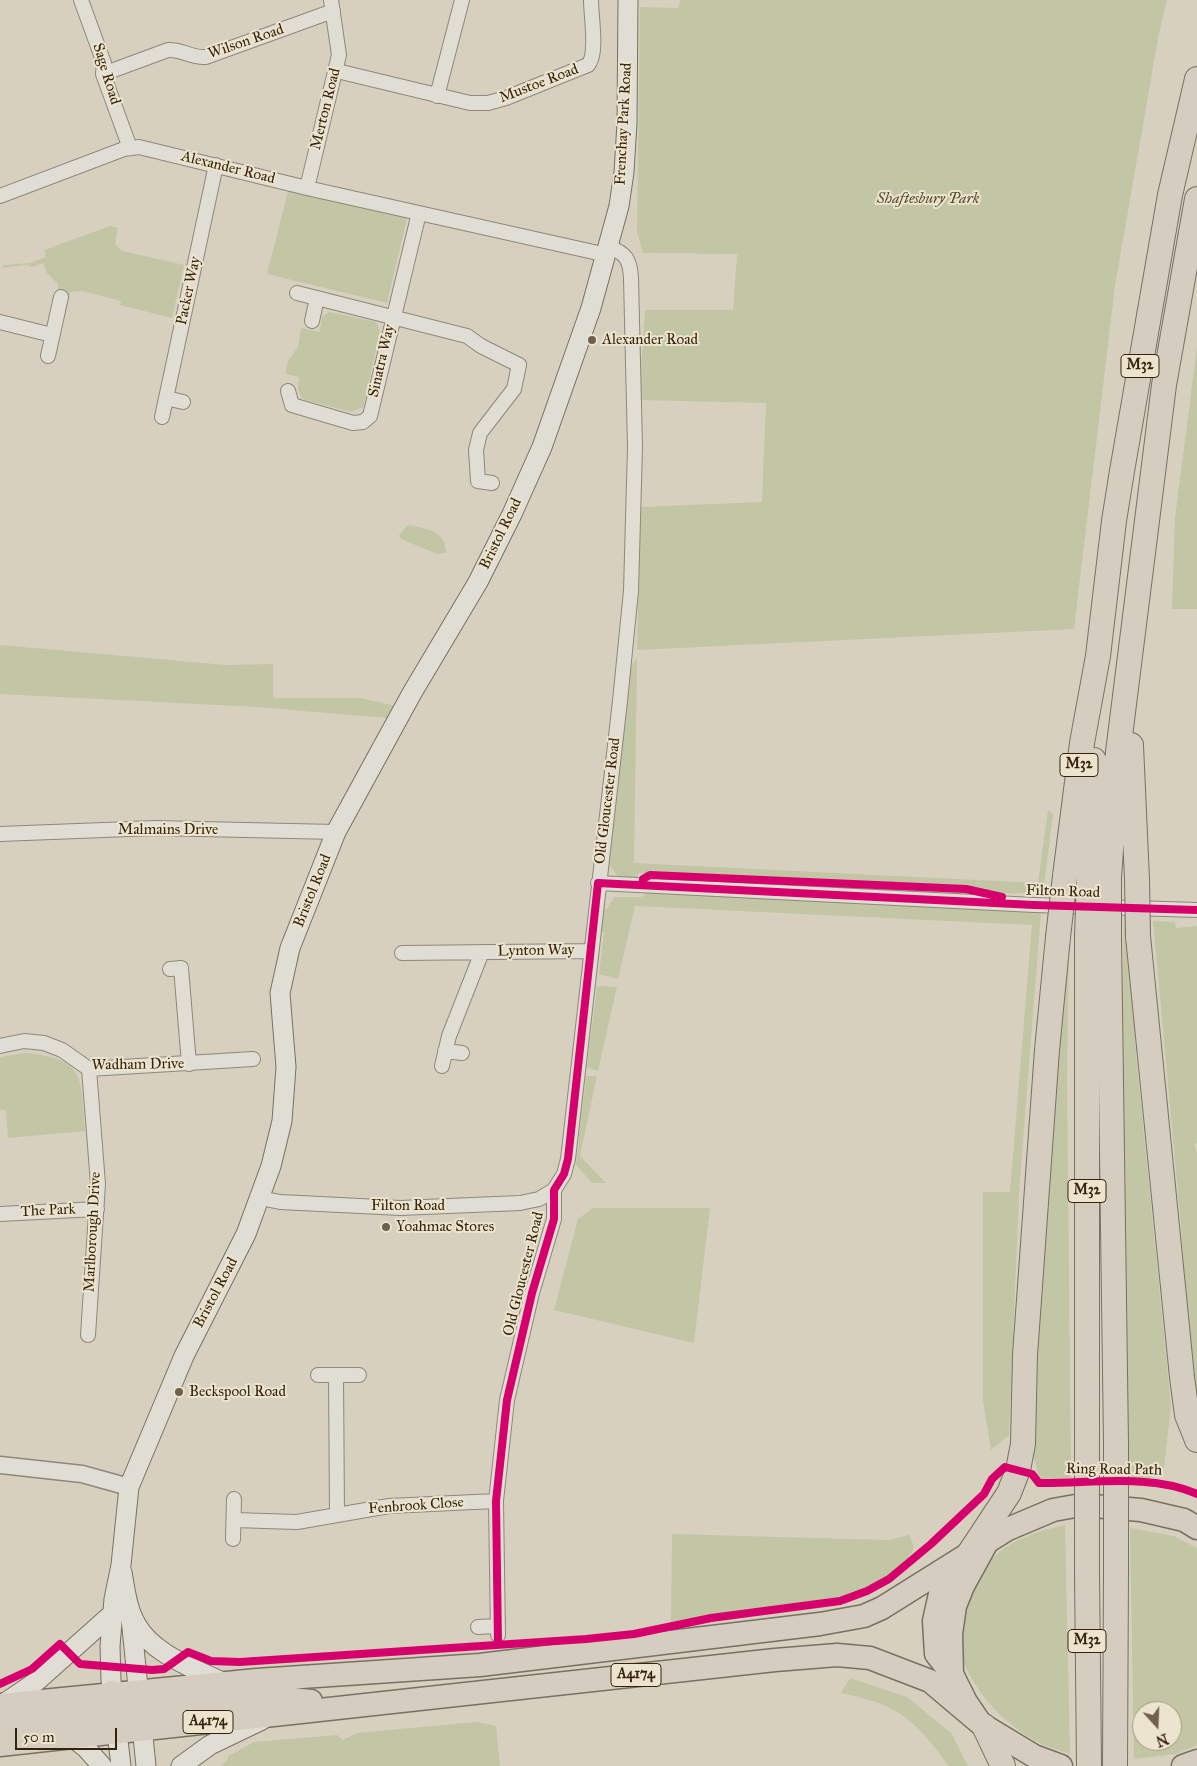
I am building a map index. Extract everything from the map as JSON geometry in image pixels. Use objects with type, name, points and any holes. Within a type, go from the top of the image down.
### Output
[{"type":"highway","name":"M32","points":[[974,1551],[1009,1493],[1018,1470],[1023,1444],[1025,1355],[1047,1050],[1065,876],[1082,743],[1098,656],[1114,521],[1125,451],[1170,195],[1197,79]]},
{"type":"highway","name":"M32","points":[[1099,877],[1127,688],[1164,385],[1197,199]]},
{"type":"highway","name":"M32","points":[[1089,1766],[1087,1710],[1087,1445],[1099,877],[1098,656]]},
{"type":"highway","name":"M32","points":[[1127,688],[1133,777],[1138,936],[1182,1377],[1187,1415],[1197,1440]]},
{"type":"highway","name":"M32","points":[[1098,937],[1116,1444],[1115,1766]]},
{"type":"highway","points":[[1003,1766],[982,1725],[966,1702],[952,1674],[953,1653],[951,1634],[955,1606],[974,1551],[1024,1521],[1053,1510],[1081,1506],[1141,1510],[1184,1520],[1197,1528]]},
{"type":"highway","name":"A4174","points":[[141,1709],[224,1682],[480,1665],[844,1620],[864,1616],[898,1600],[974,1551]]},
{"type":"highway","name":"A4174","points":[[0,1724],[141,1709],[272,1715],[775,1660],[837,1655],[870,1658],[930,1681],[982,1725]]},
{"type":"highway","points":[[115,1712],[270,1697],[360,1705]]},
{"type":"highway","name":"A4174","points":[[0,1705],[115,1712]]},
{"type":"highway","name":"A4174","points":[[0,1745],[72,1737],[115,1712]]},
{"type":"highway","points":[[982,1725],[1034,1756],[1061,1766]]},
{"type":"highway","points":[[1184,1766],[1197,1761]]},
{"type":"main road","name":"Frenchay Park Road","points":[[608,251],[619,206],[626,155],[628,0]]},
{"type":"main road","name":"Bristol Road","points":[[121,1766],[110,1666],[121,1611],[121,1565],[129,1487],[184,1356],[246,1234],[260,1198],[282,1121],[286,1067],[280,993],[290,948],[336,832],[408,700],[478,582],[512,514],[542,447],[608,251]]},
{"type":"main road","points":[[121,1611],[136,1624],[148,1640],[169,1655],[224,1682]]},
{"type":"main road","points":[[0,1705],[37,1681],[121,1611]]},
{"type":"main road","points":[[121,1611],[141,1709],[146,1766]]},
{"type":"main road","points":[[181,1766],[219,1740],[272,1715]]},
{"type":"main road","points":[[72,1737],[86,1748],[102,1766]]},
{"type":"street","name":"Sage Road","points":[[81,0],[104,63],[102,74],[130,148]]},
{"type":"street","points":[[437,96],[462,0]]},
{"type":"street","name":"Mustoe Road","points":[[337,71],[470,104],[488,103],[588,65],[592,60],[594,50],[591,0]]},
{"type":"street","name":"Wilson Road","points":[[102,74],[168,50],[179,49],[194,58],[206,57],[332,5]]},
{"type":"street","name":"Merton Road","points":[[307,188],[337,71],[339,56],[332,5]]},
{"type":"street","name":"Alexander Road","points":[[0,196],[130,148],[148,148],[307,188],[419,213],[608,251]]},
{"type":"street","name":"Packer Way","points":[[162,418],[216,165]]},
{"type":"street","name":"Sinatra Way","points":[[288,391],[292,405],[353,423],[363,422],[370,416],[419,213]]},
{"type":"street","name":"Old Gloucester Road","points":[[478,1627],[497,1631],[496,1501],[507,1400],[532,1293],[554,1219],[554,1190],[564,1174],[568,1160],[631,591],[635,447],[630,268],[623,252],[608,251]]},
{"type":"street","points":[[297,293],[467,336],[481,346],[519,365],[514,389],[480,433],[476,450],[478,481],[492,483]]},
{"type":"street","points":[[48,356],[61,298]]},
{"type":"street","points":[[312,321],[318,298]]},
{"type":"street","points":[[0,322],[52,334]]},
{"type":"street","points":[[166,398],[183,402]]},
{"type":"street","name":"Malmains Drive","points":[[0,834],[155,828],[336,832]]},
{"type":"street","name":"Filton Road","points":[[598,883],[1054,906],[1197,910]]},
{"type":"street","name":"Lynton Way","points":[[402,953],[591,951]]},
{"type":"street","name":"Lynton Way","points":[[442,1066],[445,1050],[482,952]]},
{"type":"street","points":[[170,969],[182,968],[189,1064]]},
{"type":"street","name":"Wadham Drive","points":[[0,1046],[24,1041],[44,1044],[62,1050],[89,1069],[253,1059]]},
{"type":"street","points":[[445,1050],[462,1053]]},
{"type":"street","name":"Marlborough Drive","points":[[88,1335],[97,1209],[97,1175],[89,1069]]},
{"type":"street","name":"Filton Road","points":[[260,1198],[280,1202],[410,1207],[520,1203],[539,1199],[554,1190]]},
{"type":"street","name":"The Park","points":[[0,1214],[97,1209]]},
{"type":"street","points":[[318,1375],[359,1375]]},
{"type":"street","points":[[336,1375],[337,1515]]},
{"type":"street","points":[[0,1465],[82,1474],[129,1487]]},
{"type":"street","points":[[233,1539],[234,1499]]},
{"type":"street","name":"Fenbrook Close","points":[[234,1520],[297,1522],[389,1506],[496,1501]]},
{"type":"green space","name":"Shaftesbury Park","points":[[680,0],[1167,0],[1159,33],[1115,286],[1074,629],[637,650],[640,507],[762,502],[766,403],[639,400],[645,310],[733,310],[737,254],[643,253],[637,232],[640,7],[678,8]]},
{"type":"green space","points":[[288,191],[407,218],[387,303],[267,274]]},
{"type":"green space","points":[[110,226],[118,228],[115,244],[122,251],[184,265],[172,318],[120,305],[121,301],[82,291],[70,292],[69,299],[58,296],[58,284],[47,273],[43,263],[32,267],[27,265],[3,268],[3,265],[30,263],[46,257],[44,250]]},
{"type":"green space","points":[[329,312],[376,322],[380,331],[363,407],[351,412],[305,400],[299,392],[299,377],[285,374],[288,361],[298,347],[301,328],[320,332],[322,317]]},
{"type":"green space","points":[[1197,347],[1197,609],[1172,609],[1175,518]]},
{"type":"green space","points":[[411,525],[430,530],[440,536],[446,553],[437,554],[401,539],[399,535],[407,526]]},
{"type":"green space","points":[[0,645],[226,665],[273,664],[273,698],[361,698],[395,706],[395,711],[386,718],[257,707],[0,694]]},
{"type":"green space","points":[[637,658],[634,863],[1038,883],[1048,810],[1053,814],[1043,894],[1000,893],[967,888],[638,873],[638,880],[618,877],[608,863],[629,670]]},
{"type":"green space","points":[[655,876],[971,891],[989,895],[648,880]]},
{"type":"green space","points":[[648,893],[1001,908],[1001,911],[1041,912],[1019,1193],[1009,1435],[991,1450],[983,1400],[983,1192],[1010,1192],[1032,925],[635,906],[618,979],[599,974],[604,932],[599,931],[602,908],[607,909],[614,897],[641,897]]},
{"type":"green space","points":[[1124,910],[1129,918],[1136,1055],[1171,1406],[1164,1467],[1149,1479],[1128,1479],[1125,1409],[1121,1089]]},
{"type":"green space","points":[[1153,921],[1175,922],[1176,928],[1197,926],[1197,1143],[1194,1144],[1197,1153],[1197,1396],[1190,1354],[1180,1215]]},
{"type":"green space","points":[[1065,947],[1069,947],[1067,1077],[1071,1478],[1042,1480],[1038,1474],[1029,1436]]},
{"type":"green space","points":[[597,987],[617,987],[598,1071],[587,1067]]},
{"type":"green space","points":[[26,1053],[60,1060],[70,1066],[77,1075],[83,1098],[85,1131],[8,1138],[6,1110],[0,1110],[0,1057]]},
{"type":"green space","points":[[586,1076],[597,1076],[580,1156],[606,1183],[592,1183],[576,1165]]},
{"type":"green space","points":[[593,1208],[710,1208],[694,1343],[554,1310],[578,1219]]},
{"type":"green space","points":[[1065,1525],[1070,1754],[1042,1744],[1023,1733],[994,1709],[971,1677],[963,1660],[959,1642],[960,1618],[984,1568],[994,1557],[1018,1540]]},
{"type":"green space","points":[[1130,1528],[1174,1536],[1197,1548],[1197,1745],[1176,1754],[1134,1759],[1134,1751],[1182,1751],[1182,1701],[1133,1701]]},
{"type":"green space","points":[[672,1534],[889,1540],[909,1535],[914,1546],[904,1562],[896,1570],[864,1588],[845,1595],[818,1601],[671,1622]]},
{"type":"green space","points":[[850,1678],[907,1697],[952,1734],[968,1766],[949,1766],[915,1725],[892,1709],[878,1703],[841,1693]]},
{"type":"green space","points":[[477,1722],[496,1726],[500,1766],[221,1766],[228,1756],[254,1742],[337,1735],[343,1740],[357,1733]]},
{"type":"cycle path","points":[[642,885],[643,879],[650,875],[966,889],[1002,897]]},
{"type":"cycle path","points":[[498,1643],[496,1501],[507,1400],[532,1293],[554,1219],[554,1190],[564,1174],[568,1159],[598,883],[1034,905],[1197,910]]},
{"type":"cycle path","name":"Ring Road Path","points":[[0,1684],[32,1669],[60,1644],[80,1664],[152,1670],[164,1669],[188,1652],[211,1661],[240,1662],[586,1639],[634,1634],[711,1618],[840,1601],[867,1591],[889,1579],[931,1544],[984,1494],[992,1479],[1005,1467],[1032,1474],[1039,1483],[1140,1482],[1160,1484],[1197,1494]]},
{"type":"place","name":"Alexander Road","points":[[592,340]]},
{"type":"place","name":"Yoahmac Stores","points":[[386,1227]]},
{"type":"place","name":"Beckspool Road","points":[[179,1392]]}]
